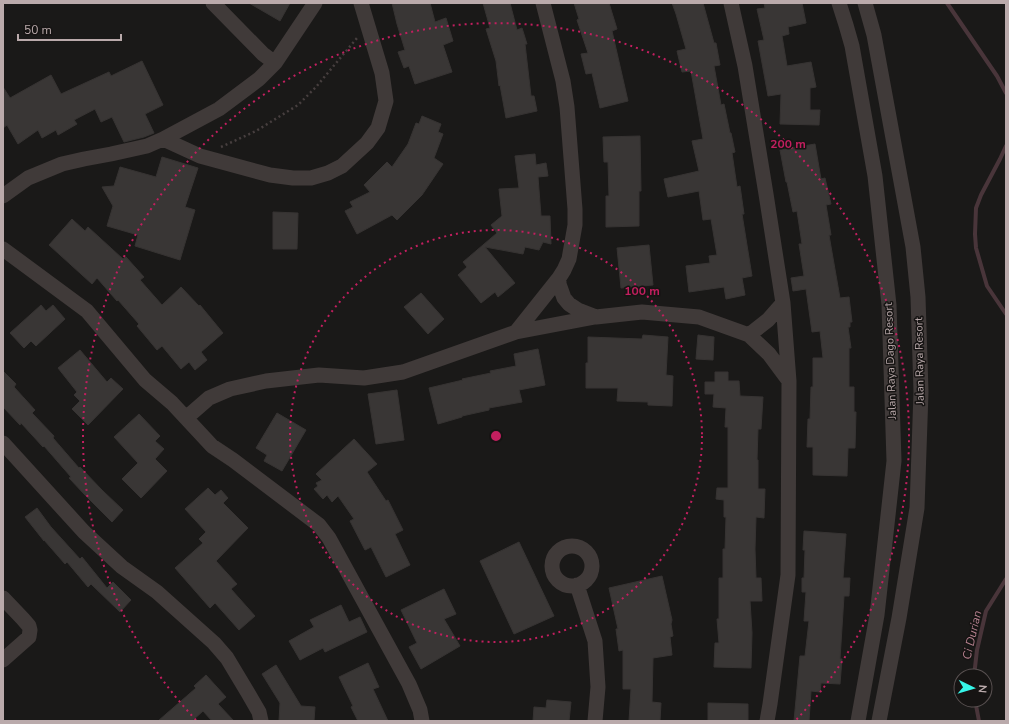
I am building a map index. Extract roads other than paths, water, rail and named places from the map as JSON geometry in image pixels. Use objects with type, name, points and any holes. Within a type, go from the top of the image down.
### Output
[{"type":"street","points":[[213,3],[263,54],[275,63]]},
{"type":"street","points":[[3,196],[28,178],[62,164],[147,146],[164,139],[219,109],[258,79],[275,63],[315,3]]},
{"type":"street","points":[[164,139],[200,156],[270,175],[293,178],[311,178],[328,173],[342,166],[367,142],[378,128],[386,101],[382,73],[361,3]]},
{"type":"street","points":[[516,332],[564,270],[569,259],[575,225],[567,107],[563,81],[543,3]]},
{"type":"street","points":[[731,3],[746,66],[783,303],[789,381],[788,575],[767,721]]},
{"type":"street","name":"Jalan Raya Dago Resort","points":[[839,3],[852,46],[875,176],[889,305],[894,461],[877,615],[858,721]]},
{"type":"street","name":"Jalan Raya Resort","points":[[865,3],[874,35],[913,247],[918,297],[921,392],[917,508],[899,618],[879,721]]},
{"type":"street","points":[[3,249],[86,311],[145,380],[172,403],[212,446],[233,460],[319,525],[329,538],[409,684],[420,710],[422,721]]},
{"type":"street","points":[[559,278],[559,284],[564,298],[569,304],[578,310],[596,317]]},
{"type":"street","points":[[749,335],[768,320],[783,303]]},
{"type":"street","points":[[186,418],[209,398],[230,389],[266,380],[320,375],[364,378],[403,372],[516,332],[596,317],[642,312],[700,317],[749,335],[769,354],[789,381]]},
{"type":"street","points":[[3,443],[84,532],[122,567],[157,592],[214,643],[227,658],[248,692],[259,712],[260,721]]},
{"type":"street","points":[[577,585],[596,641],[598,687],[595,721]]},
{"type":"street","points":[[3,598],[29,626],[30,630],[29,637],[3,660]]},
{"type":"waterway","name":"Ci Durian","points":[[947,3],[997,76],[1006,93]]},
{"type":"waterway","name":"Ci Durian","points":[[1006,146],[976,208],[975,234],[976,248],[987,286],[1006,314]]},
{"type":"waterway","name":"Ci Durian","points":[[975,668],[977,650],[986,611],[1006,579]]},
{"type":"waterway","name":"Ci Durian","points":[[977,708],[979,721]]}]
